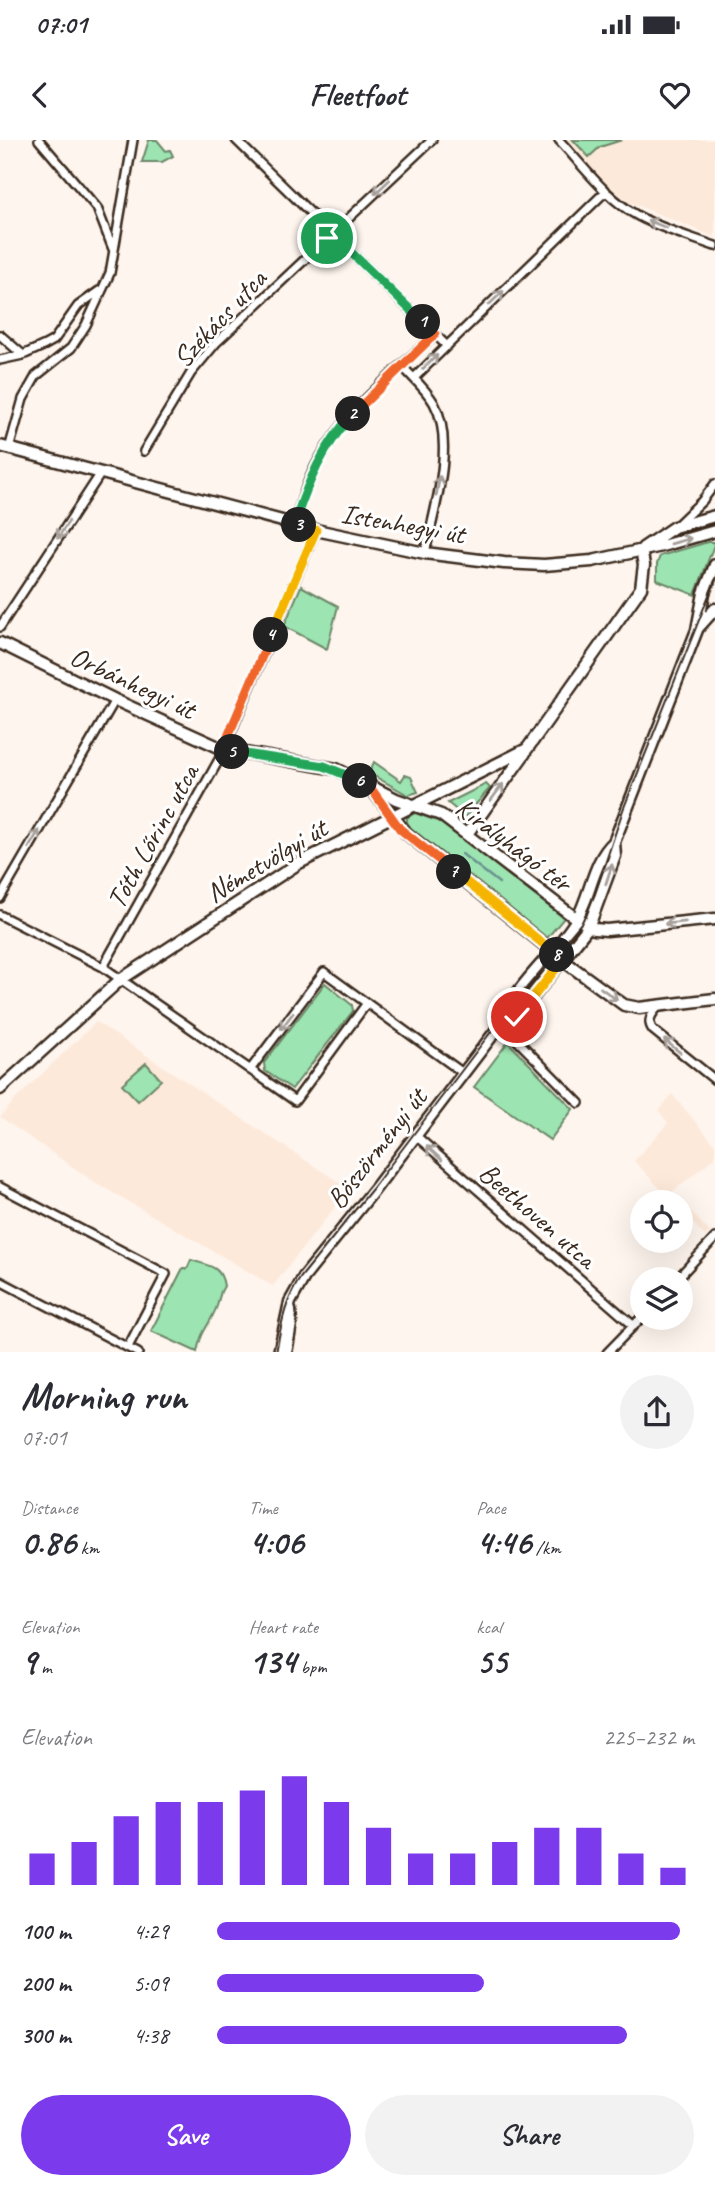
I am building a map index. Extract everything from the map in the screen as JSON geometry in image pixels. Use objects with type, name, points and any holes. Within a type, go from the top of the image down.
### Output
[{"type":"street","points":[[39,140],[97,208],[114,253]]},
{"type":"street","points":[[4,447],[23,399],[36,376],[71,348],[86,326],[110,273],[133,140]]},
{"type":"street","points":[[236,140],[447,346]]},
{"type":"street","name":"Székács utca","points":[[144,451],[191,373],[216,343],[432,140]]},
{"type":"street","points":[[559,140],[606,191],[639,217],[715,246]]},
{"type":"street","points":[[414,378],[606,191]]},
{"type":"street","points":[[0,360],[23,355],[54,340],[78,306],[100,290]]},
{"type":"street","points":[[294,524],[314,468],[335,435],[366,400],[435,334]]},
{"type":"street","points":[[0,335],[23,355]]},
{"type":"street","points":[[402,366],[435,404],[442,430],[442,465],[425,553]]},
{"type":"street","name":"Istenhegyi út","points":[[4,447],[316,530],[425,553],[504,563],[544,565],[592,561],[714,532]]},
{"type":"street","points":[[0,626],[101,473]]},
{"type":"street","points":[[674,527],[715,484]]},
{"type":"street","name":"Istenhegyi út","points":[[641,550],[674,527],[715,516]]},
{"type":"street","name":"Tóth Lőrinc utca","points":[[103,967],[223,748],[316,530]]},
{"type":"street","name":"Németvölgyi út","points":[[0,1089],[120,980],[265,883],[299,863],[527,749],[641,588],[644,565],[641,550]]},
{"type":"street","name":"Böszörményi út","points":[[279,1352],[290,1302],[303,1277],[374,1190],[501,1024],[509,1003],[557,955],[583,923],[604,851],[614,842],[697,630],[704,593],[715,565]]},
{"type":"street","name":"Böszörményi út","points":[[697,630],[715,609]]},
{"type":"street","name":"Orbánhegyi út","points":[[0,643],[115,700],[223,748],[336,769],[414,806]]},
{"type":"street","points":[[0,898],[115,700]]},
{"type":"street","points":[[467,834],[527,749]]},
{"type":"street","name":"Orbánhegyi út","points":[[370,787],[391,817]]},
{"type":"street","name":"Királyhágó tér","points":[[414,806],[441,815],[583,923]]},
{"type":"street","name":"Királyhágó tér","points":[[391,817],[405,834],[624,1005],[639,1008],[715,999]]},
{"type":"street","points":[[0,915],[103,967],[295,1101],[367,1003]]},
{"type":"street","points":[[583,923],[607,930],[715,919]]},
{"type":"street","name":"Böszörményi út","points":[[501,1024],[517,1017],[557,955]]},
{"type":"street","points":[[250,1070],[324,972],[463,1073]]},
{"type":"street","points":[[661,1005],[652,1013],[650,1020],[653,1030],[715,1080]]},
{"type":"street","points":[[501,1024],[579,1103]]},
{"type":"street","name":"Beethoven utca","points":[[415,1135],[630,1323]]},
{"type":"street","points":[[0,1187],[166,1274],[128,1347]]},
{"type":"street","points":[[688,1267],[715,1238]]},
{"type":"street","points":[[0,1281],[136,1352]]},
{"type":"street","name":"Böszörményi út","points":[[286,1352],[291,1324],[290,1302]]},
{"type":"street","points":[[608,1352],[630,1330]]},
{"type":"shaded area","points":[[567,140],[715,140],[715,237],[629,202],[608,185]]},
{"type":"shaded area","points":[[96,1022],[349,1189],[273,1286],[93,1181],[0,1117]]},
{"type":"shaded area","points":[[672,1094],[715,1145],[715,1157],[674,1190],[662,1190],[634,1161],[668,1123],[659,1111]]},
{"type":"shaded area","points":[[693,1214],[710,1232],[705,1236],[693,1224]]},
{"type":"green space","points":[[149,140],[157,140],[166,151],[170,150],[173,156],[162,162],[142,162]]},
{"type":"green space","points":[[573,140],[622,140],[600,147],[589,157]]},
{"type":"green space","points":[[713,542],[714,545],[695,595],[657,580],[660,556]]},
{"type":"green space","points":[[301,586],[338,606],[327,649],[284,626]]},
{"type":"green space","points":[[374,762],[401,781],[405,775],[411,777],[418,792],[408,795],[369,773]]},
{"type":"green space","points":[[486,784],[490,788],[465,817],[448,803]]},
{"type":"green space","points":[[415,813],[440,822],[564,918],[547,938],[411,828],[407,818]]},
{"type":"green space","points":[[325,983],[352,1005],[353,1011],[292,1089],[265,1071],[264,1063]]},
{"type":"green space","points":[[508,1042],[573,1109],[550,1140],[474,1087]]},
{"type":"green space","points":[[146,1063],[161,1080],[138,1101],[122,1084]]},
{"type":"green space","points":[[191,1260],[217,1270],[224,1286],[197,1352],[151,1331],[183,1268],[187,1269]]},
{"type":"waterway","points":[[462,854],[499,883]]},
{"type":"tram line","points":[[276,1352],[287,1304],[301,1277],[372,1189],[503,1016],[582,922],[595,894],[623,810],[715,580]]},
{"type":"route","points":[[327,238],[332,234],[435,334],[348,419],[314,468],[294,524],[316,530],[223,748],[324,766],[362,782],[370,787],[405,834],[563,960],[517,1017]]}]
